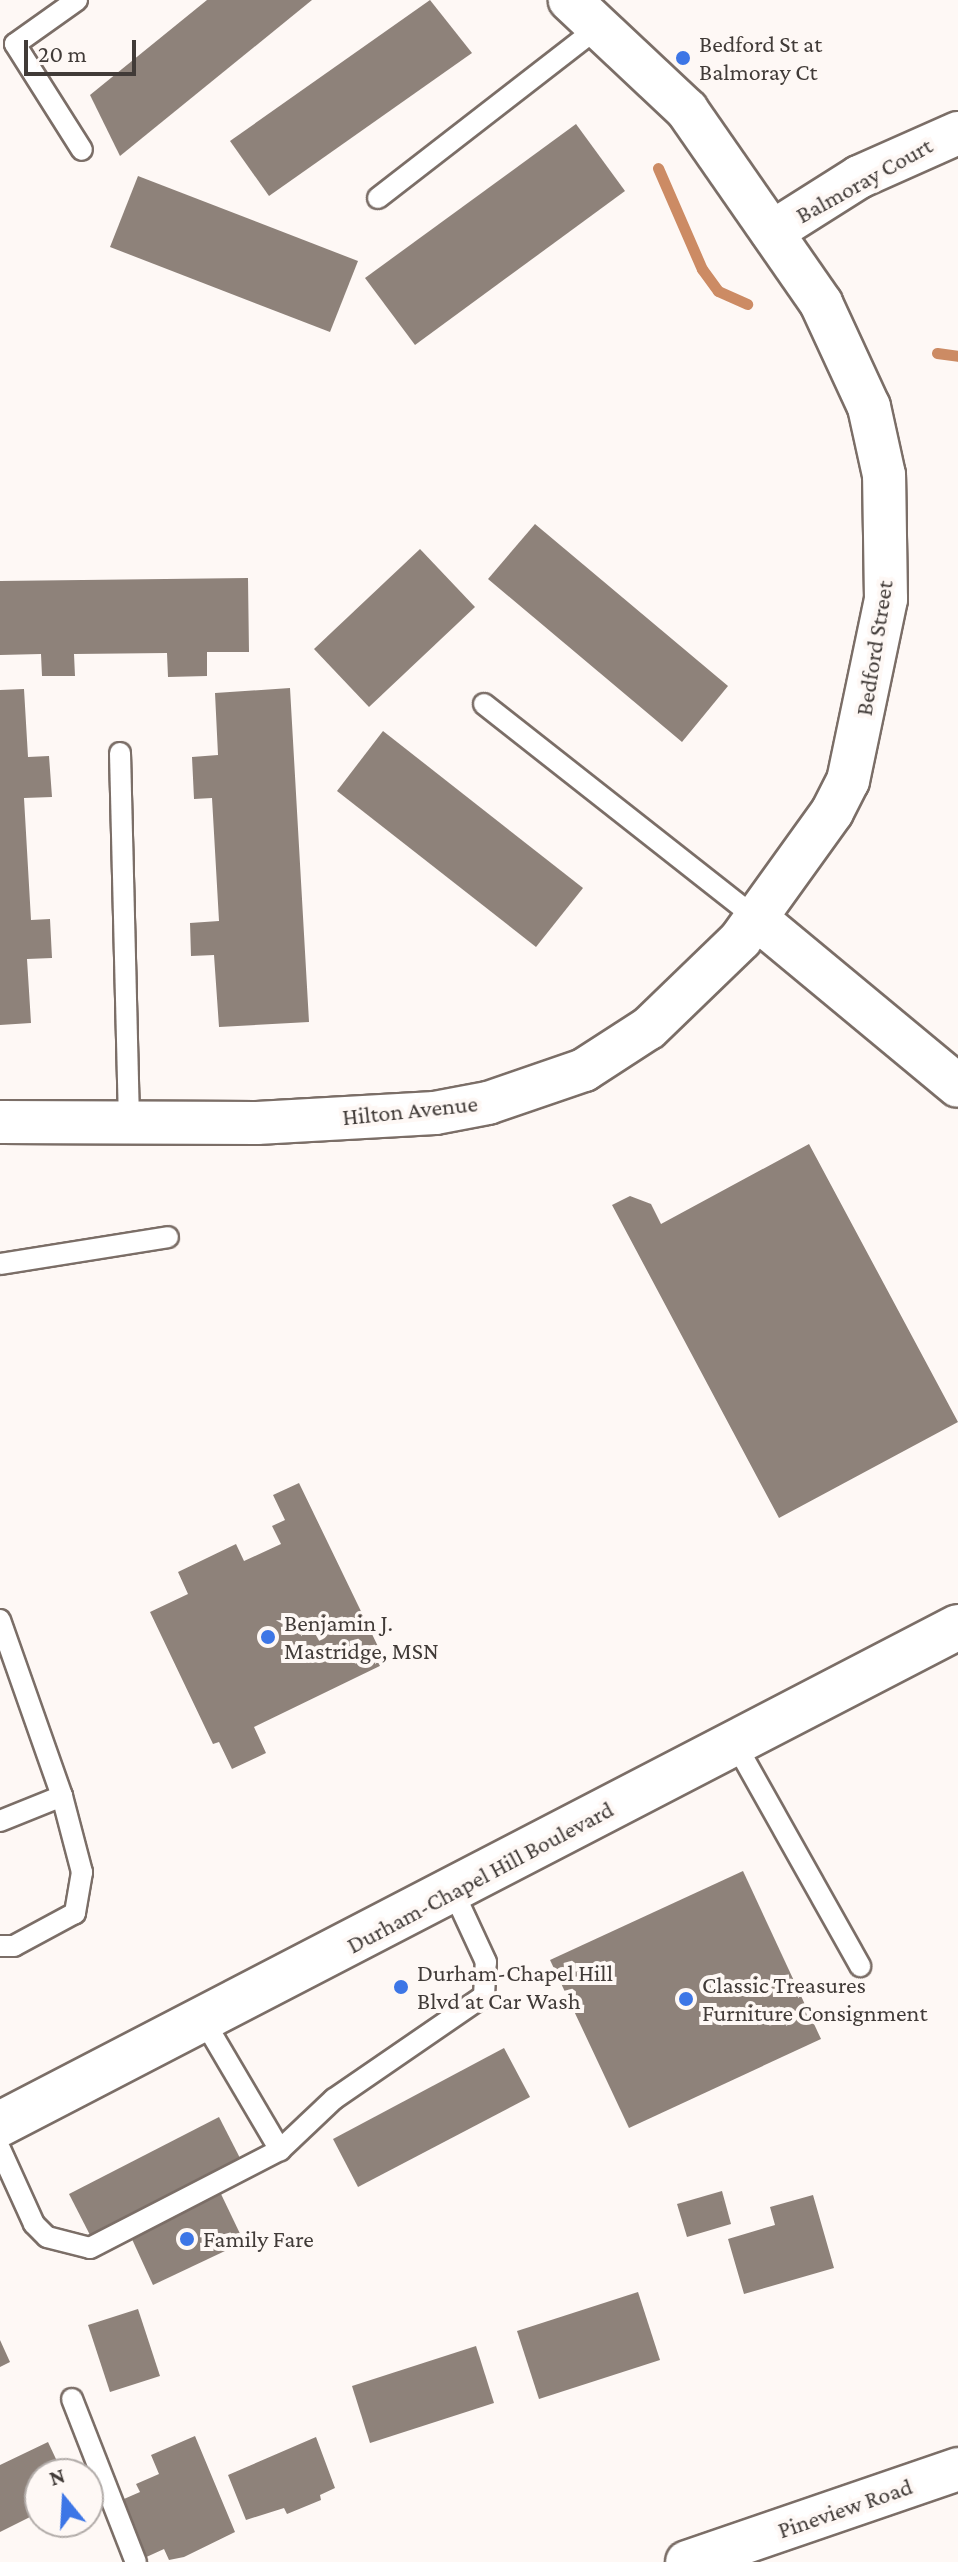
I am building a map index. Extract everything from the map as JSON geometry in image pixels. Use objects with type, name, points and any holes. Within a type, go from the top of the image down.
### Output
[{"type":"main road","name":"Durham-Chapel Hill Boulevard","points":[[2,2122],[204,2021],[958,1627]]},
{"type":"street","name":"Bedford Street","points":[[585,12],[687,110],[821,303],[869,407],[884,475],[888,557],[886,599],[848,781],[757,919]]},
{"type":"street","name":"Balmoray Court","points":[[772,232],[859,177],[958,133]]},
{"type":"street","points":[[757,919],[958,1086]]},
{"type":"street","name":"Hilton Avenue","points":[[0,1122],[380,1116],[488,1103],[607,1058],[649,1028],[757,919]]},
{"type":"street","name":"Pineview Road","points":[[687,2562],[958,2469]]},
{"type":"lane","points":[[77,0],[7,48],[82,150]]},
{"type":"lane","points":[[378,198],[585,12]]},
{"type":"lane","points":[[484,704],[757,919]]},
{"type":"lane","points":[[120,753],[129,1122]]},
{"type":"lane","points":[[0,1264],[168,1237]]},
{"type":"lane","points":[[0,1620],[62,1796],[82,1872],[75,1913],[14,1946],[0,1946]]},
{"type":"lane","points":[[735,1743],[860,1966]]},
{"type":"lane","points":[[0,1821],[62,1796]]},
{"type":"lane","points":[[2,2122],[34,2224],[47,2237],[90,2248],[280,2150],[334,2099],[484,1996],[486,1962],[453,1891]]},
{"type":"lane","points":[[204,2021],[280,2150]]},
{"type":"lane","points":[[72,2399],[136,2562]]},
{"type":"building","points":[[207,0],[312,0],[120,156],[90,95]]},
{"type":"building","points":[[430,0],[472,53],[269,196],[230,141]]},
{"type":"building","points":[[576,124],[625,191],[415,345],[365,278]]},
{"type":"building","points":[[138,176],[358,261],[330,332],[110,247]]},
{"type":"building","points":[[535,524],[728,686],[682,742],[488,579]]},
{"type":"building","points":[[420,549],[475,607],[369,707],[314,649]]},
{"type":"building","points":[[248,578],[249,652],[207,652],[207,676],[168,677],[167,653],[74,654],[75,676],[42,676],[41,654],[0,655],[0,581]]},
{"type":"building","points":[[290,688],[309,1022],[219,1027],[214,955],[191,956],[190,923],[219,921],[212,798],[194,799],[192,757],[218,755],[215,693]]},
{"type":"building","points":[[24,689],[28,757],[49,756],[52,797],[24,798],[31,920],[50,919],[52,958],[27,959],[31,1023],[0,1025],[0,690]]},
{"type":"building","points":[[383,731],[583,888],[536,947],[337,791]]},
{"type":"building","points":[[809,1144],[958,1422],[779,1518],[612,1205],[630,1196],[651,1204],[661,1224]]},
{"type":"building","name":"Benjamin J. Mastridge, MSN","points":[[299,1483],[386,1663],[254,1727],[266,1753],[232,1769],[219,1742],[213,1744],[150,1612],[188,1594],[178,1572],[236,1544],[244,1561],[281,1544],[272,1526],[285,1520],[273,1495]]},
{"type":"building","name":"Classic Treasures Furniture Consignment","points":[[743,1871],[821,2039],[629,2128],[550,1960]]},
{"type":"building","points":[[504,2048],[530,2097],[358,2187],[333,2139]]},
{"type":"building","points":[[219,2117],[241,2160],[91,2237],[69,2194]]},
{"type":"building","points":[[722,2191],[731,2224],[687,2237],[677,2204]]},
{"type":"building","name":"Family Fare","points":[[221,2194],[244,2242],[153,2285],[131,2237]]},
{"type":"building","points":[[813,2195],[834,2268],[744,2294],[728,2239],[775,2225],[770,2207]]},
{"type":"building","points":[[638,2292],[660,2360],[539,2399],[517,2331]]},
{"type":"building","points":[[138,2309],[160,2376],[110,2392],[88,2325]]},
{"type":"building","points":[[0,2340],[10,2362],[0,2367]]},
{"type":"building","points":[[476,2346],[494,2403],[370,2443],[352,2386]]},
{"type":"building","points":[[195,2436],[235,2532],[184,2557],[169,2560],[164,2549],[142,2559],[117,2502],[140,2492],[136,2484],[159,2474],[151,2455]]},
{"type":"building","points":[[316,2437],[335,2488],[320,2495],[321,2500],[287,2514],[284,2508],[246,2520],[228,2475]]},
{"type":"building","points":[[48,2442],[56,2458],[24,2458],[24,2520],[0,2532],[0,2465]]},
{"type":"waterway","points":[[658,168],[702,269],[718,291],[747,304]]},
{"type":"waterway","points":[[937,353],[958,356]]},
{"type":"place","name":"Bedford St at Balmoray Ct","points":[[683,58]]},
{"type":"place","name":"Benjamin J. Mastridge, MSN","points":[[268,1637]]},
{"type":"place","name":"Durham-Chapel Hill Blvd at Car Wash","points":[[401,1987]]},
{"type":"place","name":"Classic Treasures Furniture Consignment","points":[[686,1999]]},
{"type":"place","name":"Family Fare","points":[[187,2239]]}]
